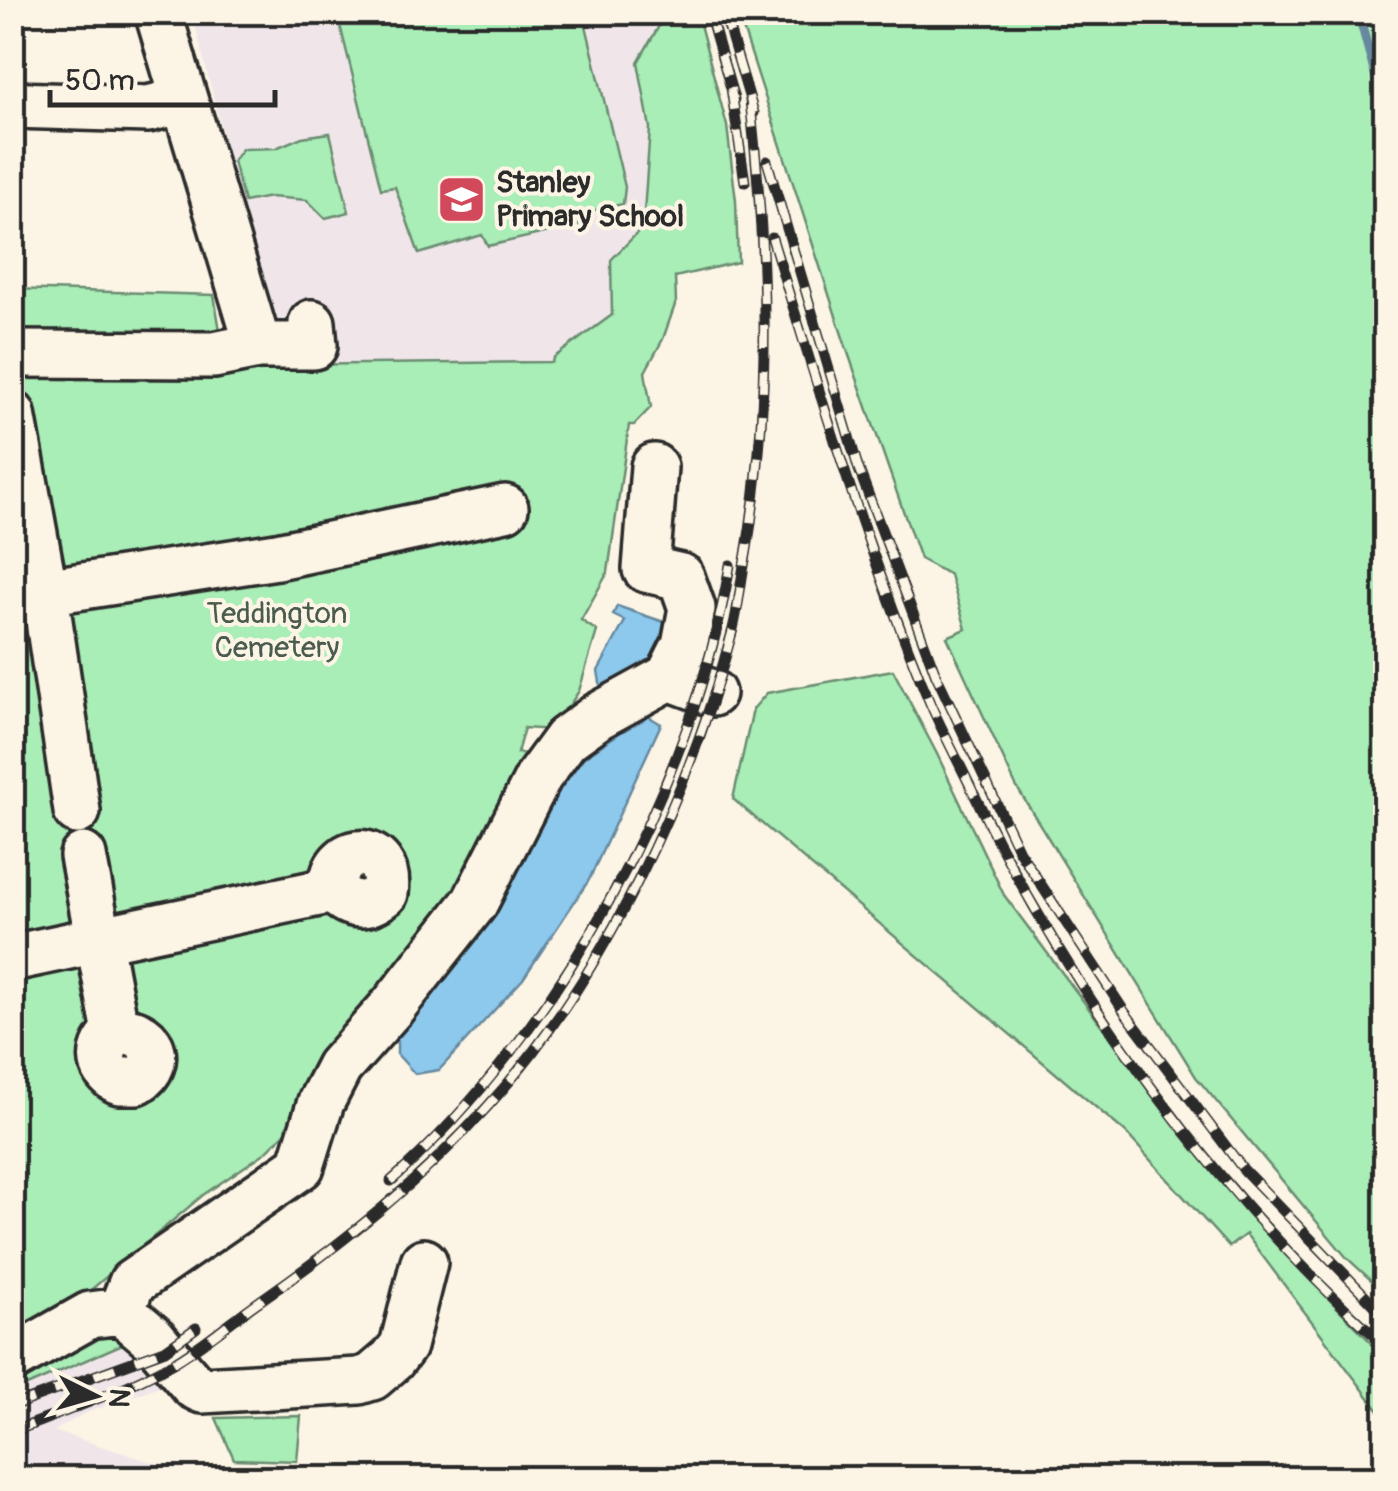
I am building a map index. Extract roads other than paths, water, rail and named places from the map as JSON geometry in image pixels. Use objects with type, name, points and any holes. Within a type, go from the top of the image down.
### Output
[{"type":"street","points":[[158,12],[258,346]]},
{"type":"street","points":[[12,105],[148,109],[184,100]]},
{"type":"street","points":[[12,354],[214,355],[258,346],[314,346],[312,323]]},
{"type":"street","points":[[12,414],[29,595],[77,811],[94,813],[106,833],[98,851],[83,856],[116,1033]]},
{"type":"street","points":[[120,1310],[132,1283],[302,1166],[321,1102],[339,1067],[475,902],[539,776],[566,739],[598,716],[669,677],[685,645],[692,608],[682,577],[646,569],[654,467]]},
{"type":"street","points":[[29,595],[277,556],[505,508]]},
{"type":"street","points":[[669,677],[712,693]]},
{"type":"street","points":[[12,958],[332,890]]},
{"type":"street","points":[[12,1359],[90,1315],[120,1310],[153,1338],[194,1386],[202,1390],[359,1381],[382,1369],[404,1346],[424,1262]]},
{"type":"water","points":[[617,606],[664,622],[663,637],[646,666],[601,688],[598,671],[625,621],[613,615]]},
{"type":"water","points":[[646,715],[661,724],[589,880],[523,979],[439,1070],[415,1074],[397,1054],[397,1033],[574,764]]},
{"type":"waterway","points":[[1358,12],[1386,114]]},
{"type":"railway","points":[[709,12],[734,99]]},
{"type":"railway","points":[[724,12],[754,113]]},
{"type":"railway","points":[[731,88],[745,182]]},
{"type":"railway","points":[[12,1432],[114,1392],[173,1363],[380,1210],[488,1106],[530,1056],[605,943],[638,882],[693,755],[737,611],[754,497],[763,384],[763,272],[750,100]]},
{"type":"railway","points":[[767,161],[858,467],[936,675],[1019,851],[1124,1011],[1243,1169],[1386,1317]]},
{"type":"railway","points":[[772,238],[885,589],[940,725],[1013,869],[1102,1017],[1206,1158],[1323,1287],[1386,1346]]},
{"type":"railway","points":[[391,1181],[452,1121],[510,1053],[562,979],[610,900],[651,818],[685,733],[712,649],[730,565]]},
{"type":"railway","points":[[12,1406],[165,1350],[196,1328]]},
{"type":"place","name":"Stanley Primary School","points":[[461,199]]},
{"type":"park label","name":"Teddington Cemetery","points":[[277,630]]}]
